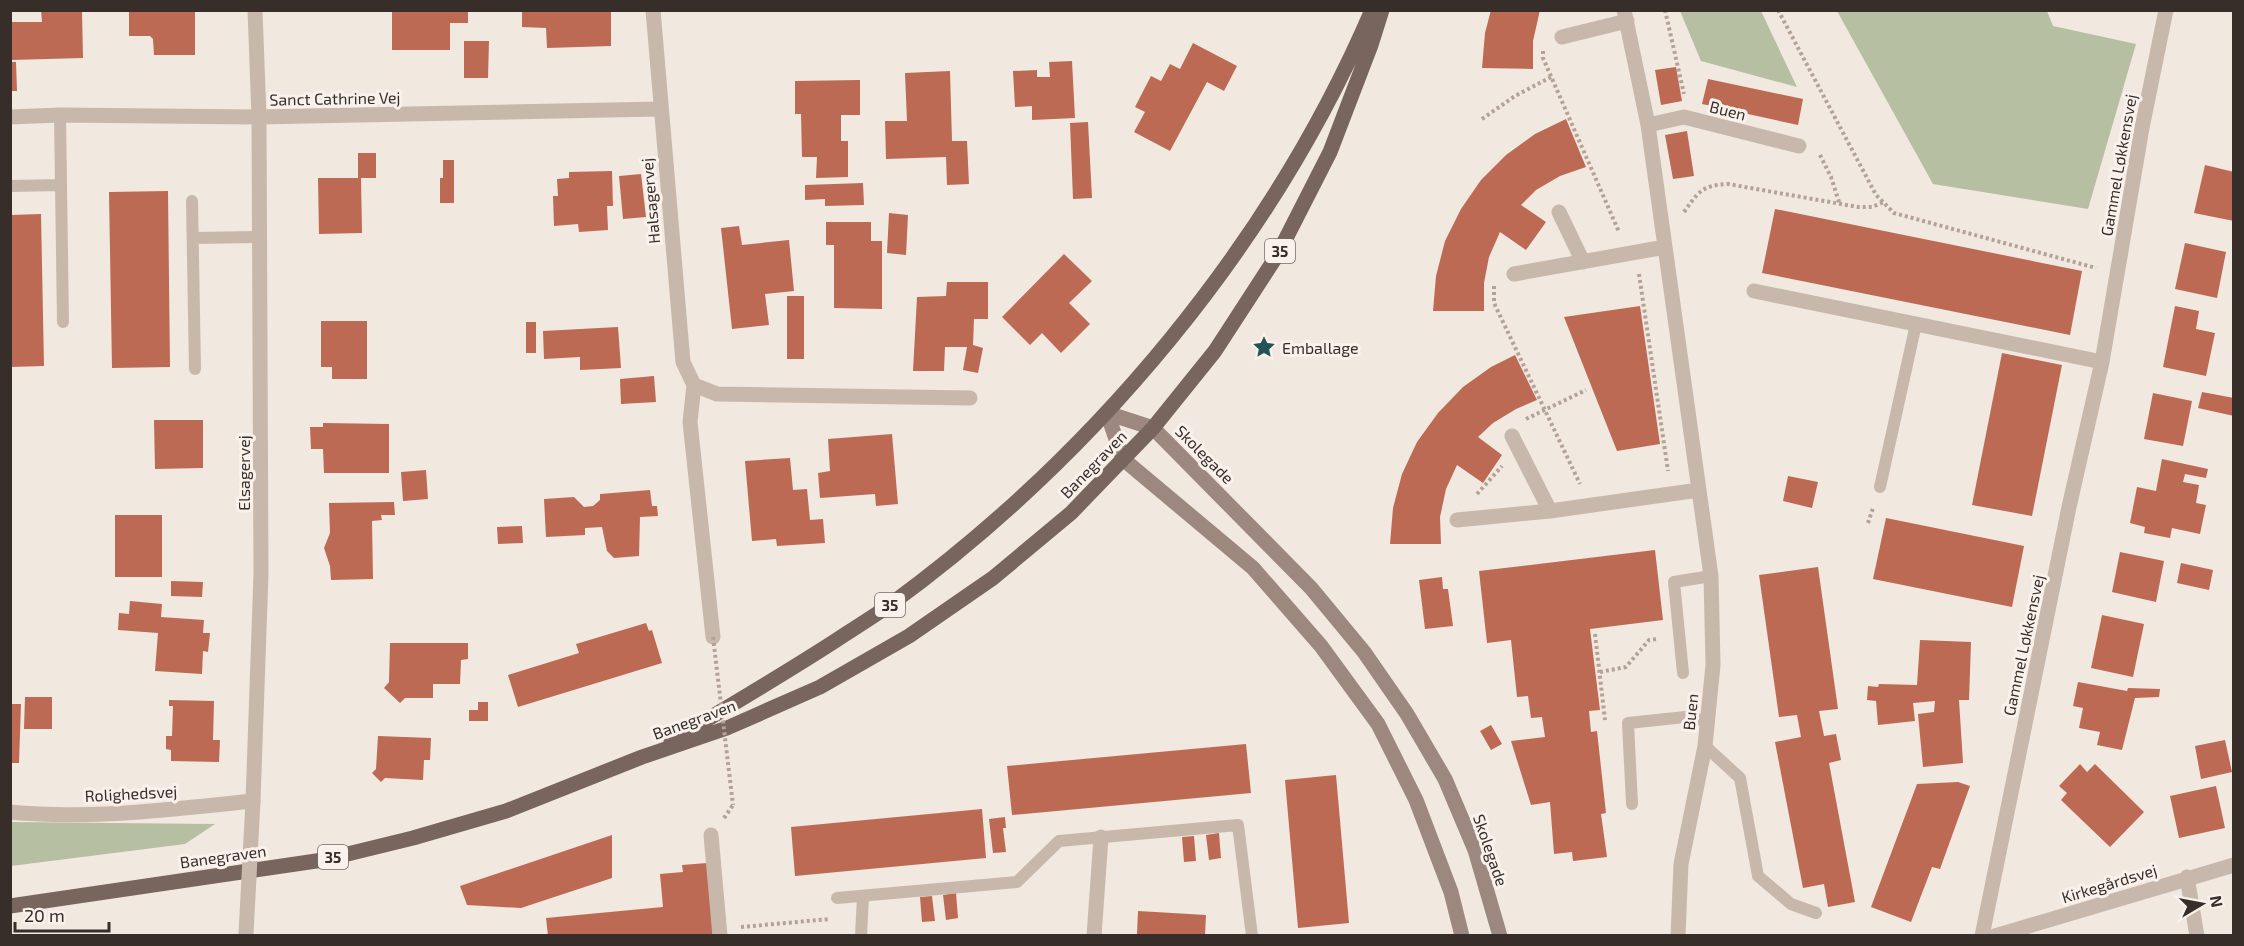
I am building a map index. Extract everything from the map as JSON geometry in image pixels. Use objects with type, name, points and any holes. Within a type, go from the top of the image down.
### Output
[{"type":"main road","name":"Banegraven","points":[[642,757],[769,683],[891,604],[1004,514],[1107,413],[1201,302],[1282,183],[1353,56],[1372,10]]},
{"type":"main road","name":"Banegraven","points":[[10,906],[334,857],[413,838],[506,811],[642,757],[727,728],[820,687],[909,636],[1001,571],[1071,513],[1154,428],[1215,351],[1278,254],[1330,152],[1382,10]]},
{"type":"street","name":"Elsagervej","points":[[246,935],[261,574],[259,117],[255,10]]},
{"type":"street","name":"Halsagervej","points":[[653,10],[683,362],[694,385],[690,422],[713,637]]},
{"type":"street","name":"Gammel Løkkensvej","points":[[1982,936],[2102,362],[2142,128],[2166,10]]},
{"type":"street","name":"Buen","points":[[1562,37],[1626,16],[1648,125],[1711,576],[1713,665],[1705,746],[1681,864],[1678,936]]},
{"type":"street","name":"Sanct Cathrine Vej","points":[[10,117],[60,115],[259,117],[660,109]]},
{"type":"street","name":"Buen","points":[[1648,125],[1684,117],[1799,146]]},
{"type":"street","points":[[1559,212],[1583,262]]},
{"type":"street","points":[[1514,274],[1665,247]]},
{"type":"street","points":[[1754,291],[2102,362]]},
{"type":"street","points":[[694,385],[717,394],[970,398]]},
{"type":"street","name":"Skolegade","points":[[1107,413],[1154,428],[1311,588],[1364,652],[1401,705],[1449,789],[1475,850],[1500,936]]},
{"type":"street","points":[[1107,413],[1123,459],[1253,568],[1321,646],[1377,724],[1416,800],[1451,892],[1462,936]]},
{"type":"street","points":[[1512,436],[1550,511]]},
{"type":"street","points":[[1457,520],[1550,511],[1699,490]]},
{"type":"street","name":"Rolighedsvej","points":[[10,812],[37,814],[150,812],[253,801]]},
{"type":"street","points":[[711,835],[720,932]]},
{"type":"street","points":[[1094,936],[1101,837]]},
{"type":"street","name":"Kirkegårdsvej","points":[[1995,936],[2187,877],[2234,865]]},
{"type":"street","points":[[2187,877],[2197,936]]},
{"type":"lane","points":[[60,115],[63,322]]},
{"type":"lane","points":[[10,186],[61,185]]},
{"type":"lane","points":[[192,201],[195,369]]},
{"type":"lane","points":[[193,238],[259,237]]},
{"type":"lane","points":[[1880,487],[1916,324]]},
{"type":"lane","points":[[1683,673],[1674,582],[1711,576]]},
{"type":"lane","points":[[1632,804],[1628,723],[1685,717],[1707,721]]},
{"type":"lane","points":[[1705,746],[1740,778],[1758,876],[1791,904],[1815,913]]},
{"type":"lane","points":[[837,898],[1017,882],[1059,841],[1238,825],[1252,936]]},
{"type":"lane","points":[[861,936],[863,896]]},
{"type":"path","points":[[1665,10],[1689,119]]},
{"type":"path","points":[[1778,10],[1876,195],[1894,213],[2117,273]]},
{"type":"path","points":[[1482,119],[1515,96],[1551,77]]},
{"type":"path","points":[[1799,146],[1813,148],[1818,152],[1831,177],[1840,205]]},
{"type":"path","points":[[1635,252],[1671,494]]},
{"type":"path","points":[[1514,274],[1495,278],[1494,303],[1582,488]]},
{"type":"path","points":[[1600,672],[1626,667],[1648,640],[1679,636]]},
{"type":"path","points":[[713,637],[733,805]]},
{"type":"path","points":[[720,932],[833,918],[837,898]]},
{"type":"green space","points":[[1680,11],[1761,11],[1797,87],[1701,61]]},
{"type":"green space","points":[[1837,11],[2047,11],[2053,26],[2136,44],[2088,209],[1933,184]]},
{"type":"green space","points":[[10,822],[215,824],[185,844],[11,866]]},
{"type":"building","points":[[41,10],[82,10],[83,58],[11,60],[11,22],[42,22]]},
{"type":"building","points":[[129,10],[195,10],[195,55],[154,55],[153,39],[150,36],[129,36]]},
{"type":"building","points":[[392,10],[468,10],[468,23],[450,23],[450,50],[392,50]]},
{"type":"building","points":[[522,10],[611,10],[611,46],[547,48],[546,28],[522,27]]},
{"type":"building","points":[[1491,10],[1540,10],[1533,41],[1533,69],[1482,68],[1485,33]]},
{"type":"building","points":[[464,41],[489,41],[488,78],[464,78]]},
{"type":"building","points":[[1193,43],[1237,66],[1224,91],[1207,82],[1170,151],[1134,132],[1145,112],[1135,107],[1151,76],[1161,81],[1170,64],[1180,69]]},
{"type":"building","points":[[1072,61],[1075,118],[1032,120],[1032,106],[1015,107],[1013,71],[1037,70],[1037,77],[1050,77],[1049,62]]},
{"type":"building","points":[[10,62],[16,62],[17,91],[10,91]]},
{"type":"building","points":[[1676,67],[1682,101],[1661,105],[1655,70]]},
{"type":"building","points":[[950,71],[952,141],[967,141],[969,184],[947,185],[946,157],[886,159],[885,121],[907,121],[905,73]]},
{"type":"building","points":[[1708,79],[1803,99],[1798,125],[1702,104]]},
{"type":"building","points":[[860,80],[860,115],[841,115],[841,141],[848,141],[848,177],[816,178],[817,157],[802,157],[801,114],[795,114],[795,81]]},
{"type":"building","points":[[1566,119],[1586,167],[1560,176],[1536,190],[1521,205],[1546,222],[1526,250],[1500,232],[1489,257],[1484,283],[1484,311],[1433,311],[1436,276],[1445,241],[1461,209],[1481,180],[1506,155],[1535,134]]},
{"type":"building","points":[[1088,122],[1092,198],[1073,199],[1070,123]]},
{"type":"building","points":[[1687,131],[1694,176],[1673,179],[1665,135]]},
{"type":"building","points":[[358,153],[376,153],[376,178],[361,178],[362,233],[319,234],[318,178],[358,178]]},
{"type":"building","points":[[443,160],[454,160],[454,203],[440,203]]},
{"type":"building","points":[[2205,165],[2234,172],[2234,221],[2194,213]]},
{"type":"building","points":[[612,171],[613,206],[607,206],[608,230],[579,232],[578,224],[554,226],[553,196],[558,196],[557,179],[569,178],[569,172]]},
{"type":"building","points":[[641,174],[646,217],[623,219],[619,176]]},
{"type":"building","points":[[863,183],[864,205],[825,206],[825,199],[805,200],[805,185]]},
{"type":"building","points":[[168,191],[170,367],[112,368],[109,192]]},
{"type":"building","points":[[1775,209],[2082,271],[2070,335],[1762,273]]},
{"type":"building","points":[[889,213],[908,215],[906,255],[887,253]]},
{"type":"building","points":[[41,214],[44,366],[10,367],[10,215]]},
{"type":"building","points":[[826,222],[871,222],[871,241],[882,241],[882,309],[834,308],[834,245],[826,245]]},
{"type":"building","points":[[739,226],[742,245],[789,240],[794,291],[765,294],[769,325],[732,329],[721,228]]},
{"type":"building","points":[[2185,243],[2226,252],[2217,298],[2175,289]]},
{"type":"building","points":[[1064,254],[1092,281],[1069,303],[1090,324],[1061,353],[1042,333],[1030,345],[1002,317]]},
{"type":"building","points":[[947,282],[988,282],[988,319],[974,319],[973,345],[983,348],[978,373],[963,370],[967,347],[945,347],[944,371],[913,371],[917,297],[946,296]]},
{"type":"building","points":[[787,296],[804,296],[804,359],[787,359]]},
{"type":"building","points":[[1640,306],[1660,444],[1617,451],[1564,317]]},
{"type":"building","points":[[2175,306],[2199,311],[2196,329],[2215,333],[2206,376],[2163,367]]},
{"type":"building","points":[[321,321],[367,321],[367,379],[332,379],[332,367],[321,367]]},
{"type":"building","points":[[526,322],[536,322],[536,353],[526,353]]},
{"type":"building","points":[[618,327],[621,368],[580,370],[580,357],[544,359],[543,331]]},
{"type":"building","points":[[2002,353],[2062,365],[2032,516],[1972,505]]},
{"type":"building","points":[[1515,355],[1537,400],[1493,423],[1478,437],[1502,455],[1483,483],[1457,465],[1446,489],[1440,517],[1441,544],[1390,544],[1393,508],[1402,474],[1417,442],[1438,413],[1463,387],[1491,367]]},
{"type":"building","points":[[654,376],[656,402],[621,404],[620,379]]},
{"type":"building","points":[[2202,392],[2234,398],[2234,416],[2198,408]]},
{"type":"building","points":[[2153,393],[2192,401],[2183,446],[2144,439]]},
{"type":"building","points":[[154,420],[203,420],[203,468],[155,469]]},
{"type":"building","points":[[323,423],[389,424],[389,473],[324,473],[323,449],[311,449],[310,427],[323,427]]},
{"type":"building","points":[[892,434],[898,504],[876,506],[875,494],[820,498],[818,473],[830,471],[828,439]]},
{"type":"building","points":[[790,458],[793,490],[807,489],[810,520],[823,519],[825,543],[777,546],[776,539],[752,541],[745,461]]},
{"type":"building","points":[[2162,459],[2208,469],[2206,478],[2185,474],[2183,482],[2199,485],[2196,503],[2206,505],[2200,534],[2172,528],[2170,538],[2144,533],[2145,527],[2130,523],[2137,487],[2156,491]]},
{"type":"building","points":[[426,470],[428,499],[403,501],[401,472]]},
{"type":"building","points":[[1788,476],[1818,482],[1812,508],[1783,501]]},
{"type":"building","points":[[650,490],[652,506],[657,506],[658,516],[640,517],[639,556],[614,558],[607,551],[602,527],[585,528],[585,535],[546,537],[544,499],[574,497],[584,507],[593,506],[600,500],[600,494]]},
{"type":"building","points":[[394,502],[395,515],[381,515],[382,520],[372,521],[373,579],[331,580],[330,566],[324,548],[330,533],[329,503]]},
{"type":"building","points":[[115,515],[162,515],[162,577],[115,577]]},
{"type":"building","points":[[1886,518],[2024,546],[2012,607],[1873,579]]},
{"type":"building","points":[[522,526],[523,543],[498,544],[497,527]]},
{"type":"building","points":[[1655,550],[1663,620],[1590,629],[1600,710],[1589,711],[1591,732],[1597,731],[1606,813],[1601,814],[1607,857],[1573,861],[1572,852],[1554,854],[1550,802],[1531,805],[1511,741],[1545,737],[1542,717],[1531,718],[1528,696],[1517,697],[1511,640],[1487,643],[1479,571]]},
{"type":"building","points":[[2120,552],[2164,561],[2156,602],[2112,592]]},
{"type":"building","points":[[2181,563],[2213,570],[2209,590],[2177,583]]},
{"type":"building","points":[[1818,567],[1838,709],[1819,711],[1824,736],[1836,734],[1841,760],[1829,763],[1855,902],[1828,907],[1824,884],[1803,888],[1775,742],[1801,737],[1797,715],[1779,717],[1759,575]]},
{"type":"building","points":[[1442,577],[1443,589],[1448,589],[1453,626],[1425,629],[1419,580]]},
{"type":"building","points":[[171,581],[203,582],[202,597],[171,596]]},
{"type":"building","points":[[130,601],[162,604],[161,617],[204,620],[203,633],[210,633],[208,652],[203,651],[202,674],[155,671],[158,633],[118,630],[119,613],[129,614]]},
{"type":"building","points":[[2102,615],[2144,624],[2133,677],[2091,668]]},
{"type":"building","points":[[646,623],[649,631],[652,630],[662,663],[518,707],[508,675],[579,653],[576,644]]},
{"type":"building","points":[[1920,640],[1971,642],[1969,700],[1959,700],[1963,763],[1923,767],[1918,714],[1934,712],[1935,701],[1913,703],[1915,721],[1878,725],[1876,701],[1867,700],[1868,686],[1917,685]]},
{"type":"building","points":[[390,643],[468,643],[468,659],[461,660],[460,684],[433,684],[433,698],[405,698],[400,703],[384,688],[389,682]]},
{"type":"building","points":[[2078,682],[2127,691],[2128,688],[2160,689],[2159,697],[2135,698],[2122,750],[2097,745],[2100,732],[2079,728],[2083,708],[2073,706]]},
{"type":"building","points":[[25,697],[52,697],[52,729],[24,729]]},
{"type":"building","points":[[169,700],[214,701],[213,740],[220,740],[219,762],[171,761],[171,750],[166,749],[166,736],[172,736],[173,706],[169,706]]},
{"type":"building","points":[[478,702],[488,702],[488,721],[469,721],[469,710],[478,710]]},
{"type":"building","points":[[10,704],[21,704],[19,763],[10,763]]},
{"type":"building","points":[[1491,725],[1502,744],[1491,750],[1480,731]]},
{"type":"building","points":[[378,736],[431,738],[430,760],[424,760],[423,780],[385,778],[381,782],[372,773],[376,769]]},
{"type":"building","points":[[2225,740],[2232,772],[2201,779],[2195,746]]},
{"type":"building","points":[[1246,744],[1251,793],[1012,815],[1007,766]]},
{"type":"building","points":[[2080,764],[2087,772],[2095,764],[2144,812],[2110,847],[2061,800],[2067,793],[2059,786]]},
{"type":"building","points":[[1336,775],[1349,923],[1298,928],[1285,780]]},
{"type":"building","points":[[1958,782],[1970,786],[1940,869],[1932,867],[1911,922],[1871,907],[1917,784]]},
{"type":"building","points":[[2216,786],[2225,828],[2179,838],[2170,796]]},
{"type":"building","points":[[982,809],[986,858],[795,876],[791,827]]},
{"type":"building","points":[[1005,817],[1006,828],[1003,828],[1006,852],[993,853],[989,819]]},
{"type":"building","points":[[1219,833],[1221,858],[1209,860],[1206,835]]},
{"type":"building","points":[[612,835],[612,878],[521,908],[467,905],[460,886]]},
{"type":"building","points":[[1194,836],[1196,861],[1184,862],[1182,837]]},
{"type":"building","points":[[707,863],[713,936],[548,936],[546,918],[663,907],[660,874],[683,872],[682,865]]},
{"type":"building","points":[[956,893],[958,918],[946,920],[943,895]]},
{"type":"building","points":[[932,896],[935,921],[922,922],[920,897]]},
{"type":"building","points":[[1138,911],[1206,915],[1205,936],[1137,934]]},
{"type":"place","name":"Emballage","points":[[1264,347]]}]
